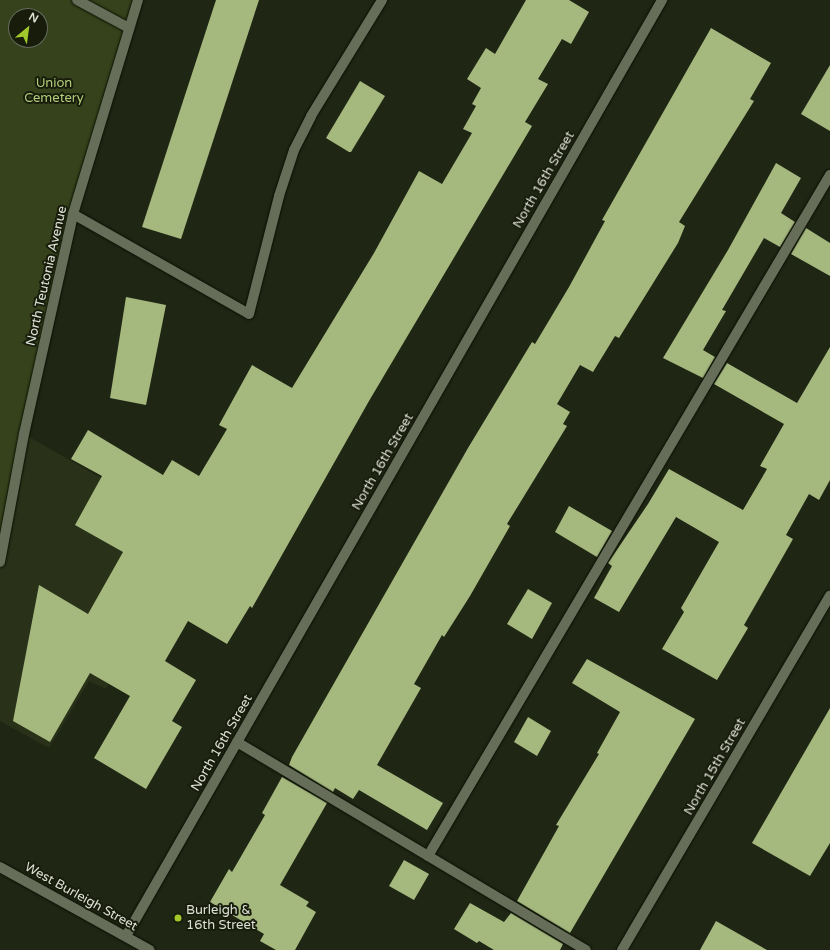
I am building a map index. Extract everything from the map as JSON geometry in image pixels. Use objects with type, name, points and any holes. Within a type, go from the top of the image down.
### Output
[{"type":"street","points":[[77,0],[129,28]]},
{"type":"street","name":"North Teutonia Avenue","points":[[0,562],[24,434],[73,214],[138,0]]},
{"type":"street","points":[[73,214],[249,314],[279,196],[294,150],[311,116],[382,0]]},
{"type":"street","name":"North 16th Street","points":[[126,936],[662,0]]},
{"type":"street","points":[[428,856],[830,175]]},
{"type":"street","name":"North 15th Street","points":[[622,950],[830,596]]},
{"type":"street","points":[[237,742],[586,950]]},
{"type":"street","name":"West Burleigh Street","points":[[0,867],[150,950]]},
{"type":"shaded area","points":[[24,434],[220,546],[175,564],[106,689],[89,681],[49,748],[0,721],[0,562]]},
{"type":"green space","name":"Union Cemetery","points":[[0,0],[138,0],[73,214],[0,562]]},
{"type":"building","points":[[216,0],[259,0],[181,239],[142,227]]},
{"type":"building","points":[[526,0],[569,0],[589,12],[571,44],[562,39],[538,79],[548,84],[525,122],[532,126],[369,401],[252,608],[250,606],[227,644],[188,621],[165,661],[196,680],[172,721],[182,727],[146,789],[94,758],[130,696],[90,673],[50,742],[13,721],[39,585],[88,614],[123,552],[75,525],[102,476],[71,459],[88,430],[163,475],[172,460],[199,476],[227,429],[219,425],[252,365],[292,388],[374,253],[419,171],[442,184],[472,133],[463,129],[476,106],[472,104],[481,88],[467,79],[486,48],[495,54]]},
{"type":"building","points":[[711,28],[771,63],[750,99],[754,101],[679,222],[685,226],[678,243],[619,338],[615,336],[593,372],[580,365],[557,404],[570,412],[563,424],[567,426],[507,524],[510,526],[470,596],[444,637],[442,635],[414,684],[421,688],[377,765],[443,803],[427,830],[359,790],[353,799],[335,788],[333,792],[289,765],[292,757],[468,448],[532,342],[535,344],[569,287],[605,221],[602,220]]},
{"type":"building","points":[[830,65],[830,131],[801,114]]},
{"type":"building","points":[[360,81],[385,96],[351,152],[349,152],[326,138]]},
{"type":"building","points":[[776,163],[801,178],[781,213],[795,222],[780,247],[764,238],[722,310],[726,311],[703,350],[715,357],[703,378],[663,358],[728,250]]},
{"type":"building","points":[[806,228],[830,243],[830,276],[791,254]]},
{"type":"building","points":[[126,297],[166,305],[146,405],[110,398]]},
{"type":"building","points":[[830,347],[830,480],[819,500],[809,494],[786,535],[793,539],[744,625],[748,628],[717,680],[662,649],[684,612],[681,608],[719,542],[676,517],[619,612],[594,598],[612,566],[608,563],[648,504],[669,469],[743,510],[767,469],[760,466],[784,424],[714,384],[727,363],[797,403]]},
{"type":"building","points":[[569,506],[612,531],[597,557],[555,532]]},
{"type":"building","points":[[528,589],[552,603],[532,639],[507,624]]},
{"type":"building","points":[[587,659],[695,719],[570,933],[517,901],[559,826],[556,825],[599,754],[597,753],[620,712],[572,683]]},
{"type":"building","points":[[830,708],[830,843],[810,876],[752,843]]},
{"type":"building","points":[[528,717],[551,731],[537,756],[514,742]]},
{"type":"building","points":[[282,777],[327,803],[280,885],[309,902],[306,906],[316,912],[295,950],[276,950],[260,941],[264,934],[210,902],[229,869],[232,872],[265,815],[262,813]]},
{"type":"building","points":[[404,860],[429,874],[414,900],[389,886]]},
{"type":"building","points":[[470,903],[504,922],[511,913],[563,944],[560,950],[494,950],[479,941],[477,943],[454,929]]},
{"type":"building","points":[[716,921],[767,950],[700,950]]},
{"type":"place","name":"Burleigh & 16th Street","points":[[178,918]]}]
